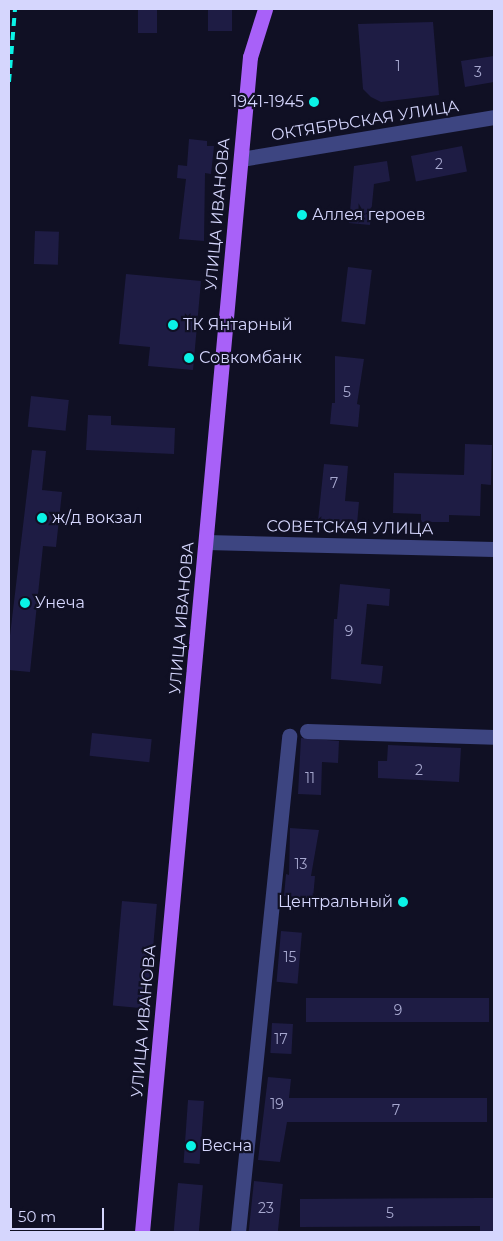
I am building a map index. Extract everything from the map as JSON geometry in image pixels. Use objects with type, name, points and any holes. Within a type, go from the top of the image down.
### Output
[{"type":"main road","name":"УЛИЦА ИВАНОВА","points":[[142,1232],[250,57],[265,9]]},
{"type":"street","name":"ОКТЯБРЬСКАЯ УЛИЦА","points":[[240,159],[494,117]]},
{"type":"street","name":"СОВЕТСКАЯ УЛИЦА","points":[[206,542],[494,549]]},
{"type":"street","points":[[307,731],[494,737]]},
{"type":"street","points":[[238,1232],[289,736]]},
{"type":"building","points":[[138,9],[157,9],[157,33],[138,33]]},
{"type":"building","points":[[208,9],[232,9],[232,31],[208,31]]},
{"type":"building","points":[[433,22],[439,95],[381,102],[371,97],[363,89],[358,24]]},
{"type":"building","points":[[494,56],[494,82],[465,87],[461,61]]},
{"type":"building","points":[[189,139],[207,141],[207,146],[214,146],[211,174],[205,173],[204,241],[179,239],[186,179],[177,178],[178,165],[187,166]]},
{"type":"building","points":[[462,146],[467,172],[416,181],[411,156]]},
{"type":"building","points":[[387,161],[390,181],[374,184],[370,225],[349,223],[354,166]]},
{"type":"building","points":[[35,231],[59,232],[58,265],[34,264]]},
{"type":"building","points":[[348,267],[372,270],[365,325],[341,322]]},
{"type":"building","points":[[126,274],[201,281],[193,370],[148,366],[150,347],[119,344]]},
{"type":"building","points":[[335,356],[364,359],[357,404],[360,405],[358,427],[330,424],[332,403],[335,403]]},
{"type":"building","points":[[31,396],[69,400],[66,431],[28,427]]},
{"type":"building","points":[[88,415],[111,416],[111,425],[175,428],[174,454],[86,450]]},
{"type":"building","points":[[465,444],[492,445],[491,485],[481,484],[480,516],[449,515],[449,522],[421,522],[421,514],[393,513],[394,473],[464,475]]},
{"type":"building","points":[[32,450],[46,451],[42,490],[62,492],[56,547],[43,546],[30,672],[9,670],[9,644]]},
{"type":"building","points":[[324,464],[348,466],[345,501],[359,502],[357,524],[318,521]]},
{"type":"building","points":[[340,584],[390,589],[389,606],[367,604],[361,664],[383,666],[381,684],[331,679],[334,619],[337,619]]},
{"type":"building","points":[[92,733],[152,739],[149,762],[90,756]]},
{"type":"building","points":[[301,738],[339,741],[338,763],[322,762],[321,795],[298,794]]},
{"type":"building","points":[[388,745],[461,748],[459,782],[378,778],[378,761],[387,761]]},
{"type":"building","points":[[290,828],[319,830],[311,876],[315,876],[313,898],[284,896],[286,874],[289,875]]},
{"type":"building","points":[[122,901],[157,904],[148,1009],[113,1006]]},
{"type":"building","points":[[281,931],[302,933],[297,984],[277,982]]},
{"type":"building","points":[[306,998],[489,998],[489,1022],[306,1022]]},
{"type":"building","points":[[272,1023],[293,1024],[291,1054],[270,1053]]},
{"type":"building","points":[[268,1077],[291,1079],[289,1098],[487,1098],[487,1122],[287,1122],[280,1162],[258,1160]]},
{"type":"building","points":[[188,1100],[204,1101],[200,1164],[184,1163]]},
{"type":"building","points":[[254,1181],[283,1184],[278,1232],[249,1232]]},
{"type":"building","points":[[178,1183],[203,1185],[199,1232],[174,1232]]},
{"type":"building","points":[[494,1198],[494,1232],[480,1232],[480,1226],[300,1227],[300,1199]]},
{"type":"railway","points":[[9,82],[15,9]]},
{"type":"place","name":"1941-1945","points":[[314,102]]},
{"type":"place","name":"Аллея героев","points":[[302,215]]},
{"type":"place","name":"ТК Янтарный","points":[[173,325]]},
{"type":"place","name":"Совкомбанк","points":[[189,358]]},
{"type":"place","name":"ж/д вокзал","points":[[42,518]]},
{"type":"place","name":"Унеча","points":[[25,603]]},
{"type":"place","name":"Центральный","points":[[403,902]]},
{"type":"place","name":"Весна","points":[[191,1146]]}]
